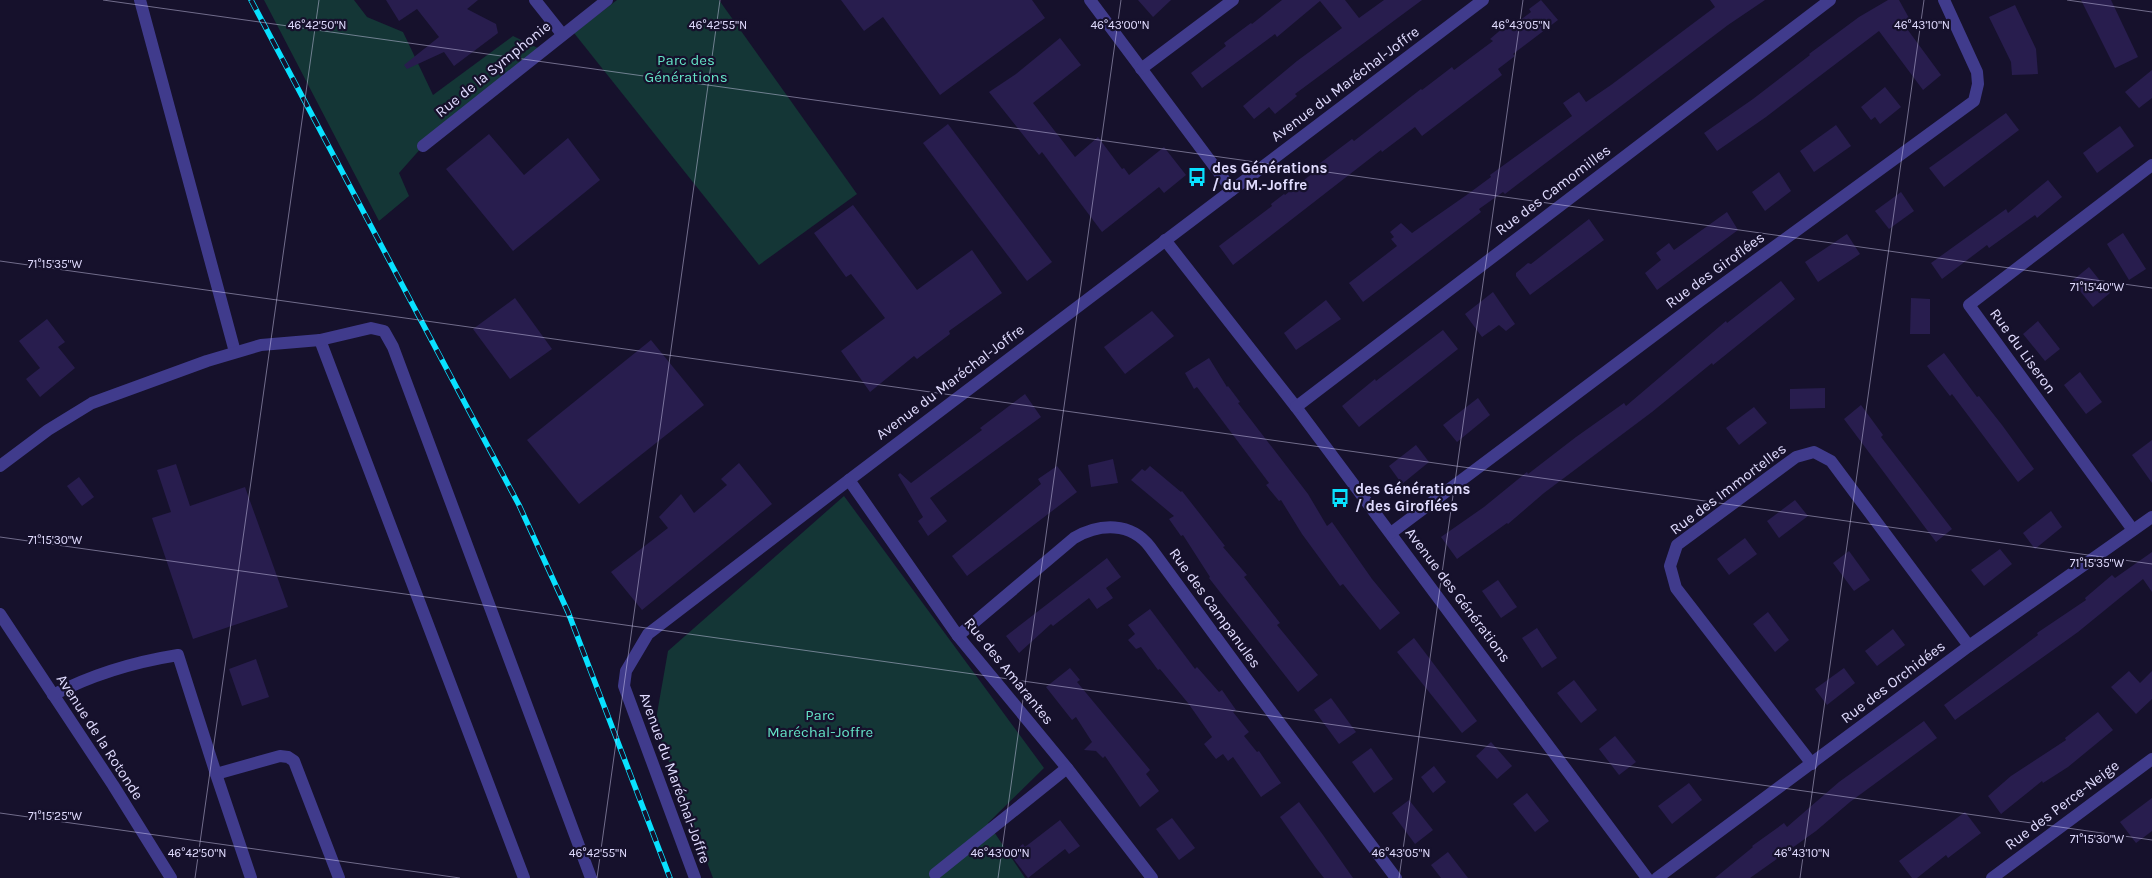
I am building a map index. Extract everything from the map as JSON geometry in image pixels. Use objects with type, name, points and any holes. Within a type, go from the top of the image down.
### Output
[{"type":"street","points":[[140,0],[236,352]]},
{"type":"street","points":[[536,0],[562,34]]},
{"type":"street","name":"Rue de la Symphonie","points":[[422,146],[607,0]]},
{"type":"street","points":[[1090,0],[1232,190]]},
{"type":"street","points":[[1142,69],[1233,0]]},
{"type":"street","name":"Avenue du Maréchal-Joffre","points":[[695,878],[624,686],[626,671],[648,634],[848,480],[1483,0]]},
{"type":"street","name":"Rue des Camomilles","points":[[1296,407],[1830,0]]},
{"type":"street","name":"Rue des Giroflées","points":[[1391,533],[1677,318],[1974,101],[1978,84],[1977,72],[1944,0]]},
{"type":"street","name":"Rue du Liseron","points":[[2133,530],[1969,305],[2152,166]]},
{"type":"street","name":"Avenue des Générations","points":[[1165,240],[1296,407],[1647,878]]},
{"type":"street","points":[[0,466],[48,430],[92,403],[206,361],[261,346],[320,340],[371,328],[378,328],[384,331],[393,347],[591,878]]},
{"type":"street","points":[[320,340],[524,878]]},
{"type":"street","name":"Rue des Immortelles","points":[[1812,764],[1676,588],[1670,566],[1677,545],[1796,457],[1814,452],[1831,461],[1969,646]]},
{"type":"street","name":"Rue des Amarantes","points":[[848,480],[958,636],[1068,768],[1152,878]]},
{"type":"street","name":"Rue des Orchidées","points":[[1657,878],[1969,646],[2152,517]]},
{"type":"street","name":"Rue des Campanules","points":[[958,636],[1074,538],[1085,531],[1109,526],[1134,532],[1144,538],[1396,878]]},
{"type":"street","name":"Avenue de la Rotonde","points":[[0,614],[172,878]]},
{"type":"street","points":[[53,695],[116,668],[142,660],[178,654],[251,878]]},
{"type":"street","points":[[216,774],[280,756],[288,757],[294,761],[339,878]]},
{"type":"street","name":"Rue des Perce-Neige","points":[[1992,878],[2152,759]]},
{"type":"street","points":[[935,874],[1068,768]]},
{"type":"green space","points":[[264,0],[354,0],[367,17],[403,32],[433,95],[513,36],[542,50],[423,146],[399,173],[409,196],[379,221]]},
{"type":"green space","name":"Parc des Générations","points":[[617,0],[719,0],[857,194],[759,265],[574,33]]},
{"type":"green space","name":"Parc Maréchal-Joffre","points":[[844,496],[1044,768],[988,823],[1025,878],[713,878],[655,725],[668,651]]},
{"type":"building","points":[[386,0],[478,0],[467,9],[496,24],[498,33],[454,66],[444,52],[407,69],[404,65],[439,37],[417,9],[399,21]]},
{"type":"building","points":[[841,0],[1032,0],[1045,18],[940,95],[883,17],[864,31]]},
{"type":"building","points":[[1138,0],[1171,0],[1153,17]]},
{"type":"building","points":[[1282,0],[1345,0],[1359,18],[1384,0],[1422,0],[1295,94],[1297,96],[1275,114],[1269,107],[1254,119],[1243,106],[1297,61],[1342,28],[1320,1],[1277,37],[1275,34],[1202,88],[1191,73],[1226,46],[1224,43]]},
{"type":"building","points":[[1541,0],[1558,20],[1513,54],[1515,56],[1498,69],[1502,75],[1422,136],[1415,127],[1382,152],[1381,150],[1233,265],[1219,246],[1313,173],[1311,170],[1352,139],[1354,141],[1452,67],[1454,70],[1493,41],[1490,39],[1504,27],[1507,30],[1531,12],[1529,9]]},
{"type":"building","points":[[1710,0],[1765,0],[1728,25],[1505,194],[1503,192],[1479,209],[1481,212],[1363,302],[1349,283],[1397,246],[1391,239],[1394,237],[1390,232],[1401,223],[1412,233],[1468,194],[1491,177],[1490,175],[1572,116],[1563,103],[1579,92],[1586,102],[1611,85],[1715,7]]},
{"type":"building","points":[[1888,0],[1899,0],[1909,18],[1902,22],[1941,75],[1923,90],[1879,31],[1766,117],[1717,151],[1704,133],[1753,99],[1859,17]]},
{"type":"building","points":[[2081,0],[2111,0],[2138,57],[2115,68]]},
{"type":"building","points":[[2015,5],[2036,49],[2038,74],[2012,75],[2011,62],[1989,17]]},
{"type":"building","points":[[1060,38],[1081,65],[1033,103],[1075,157],[1098,137],[1122,169],[1124,168],[1129,175],[1164,147],[1186,175],[1164,193],[1159,187],[1102,232],[1042,152],[1039,155],[989,92],[1016,74]]},
{"type":"building","points":[[2152,70],[2152,98],[2139,108],[2125,92]]},
{"type":"building","points":[[1885,87],[1901,107],[1880,124],[1875,117],[1871,120],[1861,107]]},
{"type":"building","points":[[2006,113],[2019,130],[1944,187],[1929,168]]},
{"type":"building","points":[[948,124],[1052,262],[1027,281],[923,143]]},
{"type":"building","points":[[1836,125],[1851,146],[1814,172],[1800,151]]},
{"type":"building","points":[[2120,126],[2134,146],[2097,173],[2083,153]]},
{"type":"building","points":[[489,134],[524,175],[568,138],[600,180],[513,251],[446,169]]},
{"type":"building","points":[[1779,172],[1791,191],[1765,211],[1752,192]]},
{"type":"building","points":[[2048,180],[2062,197],[2037,218],[2035,215],[1989,248],[1987,245],[1942,279],[1931,263],[2006,209],[2008,213]]},
{"type":"building","points":[[1901,192],[1914,211],[1889,229],[1875,211]]},
{"type":"building","points":[[853,205],[917,290],[972,250],[1002,293],[949,331],[950,334],[917,359],[914,356],[870,392],[841,351],[885,318],[851,274],[846,277],[814,233]]},
{"type":"building","points":[[1727,212],[1738,230],[1657,290],[1645,273],[1661,260],[1656,253],[1669,243],[1674,250]]},
{"type":"building","points":[[1589,219],[1604,240],[1530,295],[1516,276],[1516,273],[1528,263],[1531,264]]},
{"type":"building","points":[[2123,233],[2146,269],[2129,280],[2107,244]]},
{"type":"building","points":[[1847,234],[1860,254],[1818,282],[1805,262]]},
{"type":"building","points":[[2089,267],[2110,293],[2093,307],[2072,281]]},
{"type":"building","points":[[1781,281],[1795,299],[1713,365],[1712,363],[1652,412],[1544,493],[1508,524],[1457,559],[1441,537],[1484,507],[1527,472],[1528,474],[1624,403],[1626,406],[1726,321],[1727,323]]},
{"type":"building","points":[[1493,292],[1515,324],[1506,331],[1499,325],[1482,337],[1465,314]]},
{"type":"building","points":[[515,298],[552,349],[510,379],[473,329]]},
{"type":"building","points":[[1911,298],[1930,299],[1930,334],[1910,334]]},
{"type":"building","points":[[1326,300],[1341,319],[1296,350],[1284,333]]},
{"type":"building","points":[[1152,311],[1174,336],[1125,374],[1104,347]]},
{"type":"building","points":[[47,319],[65,342],[58,347],[75,368],[40,397],[26,379],[40,368],[19,341]]},
{"type":"building","points":[[2038,321],[2060,349],[2045,361],[2023,334]]},
{"type":"building","points":[[1443,330],[1458,349],[1359,427],[1342,406],[1375,379],[1376,381]]},
{"type":"building","points":[[651,340],[704,405],[579,504],[527,440]]},
{"type":"building","points":[[1944,353],[1977,397],[1979,396],[2002,425],[2034,469],[2018,482],[1952,394],[1950,396],[1927,366]]},
{"type":"building","points":[[1209,358],[1227,387],[1240,402],[1238,403],[1308,494],[1327,526],[1332,522],[1372,579],[1400,613],[1380,630],[1343,584],[1340,586],[1302,534],[1281,500],[1279,501],[1266,485],[1269,483],[1197,387],[1194,389],[1185,373]]},
{"type":"building","points":[[2080,372],[2102,402],[2086,414],[2064,385]]},
{"type":"building","points":[[1825,388],[1825,408],[1790,409],[1790,389]]},
{"type":"building","points":[[1025,394],[1041,417],[930,498],[947,521],[928,536],[918,521],[923,517],[898,475],[900,473],[911,483],[982,430],[980,428]]},
{"type":"building","points":[[1478,398],[1490,415],[1457,442],[1443,425]]},
{"type":"building","points":[[1861,405],[1883,435],[1881,437],[1952,529],[1936,542],[1844,419]]},
{"type":"building","points":[[1754,407],[1767,423],[1739,445],[1726,428]]},
{"type":"building","points":[[2152,440],[2152,483],[2132,455]]},
{"type":"building","points":[[1416,445],[1429,462],[1402,484],[1389,466]]},
{"type":"building","points":[[1113,459],[1118,483],[1091,487],[1088,465]]},
{"type":"building","points":[[739,463],[772,504],[642,610],[611,572],[668,528],[659,517],[681,494],[694,513],[727,485],[721,479]]},
{"type":"building","points":[[176,464],[190,506],[245,487],[288,607],[193,639],[152,518],[171,512],[157,470]]},
{"type":"building","points":[[1057,466],[1077,492],[967,576],[952,556],[1041,484],[1038,479]]},
{"type":"building","points":[[1150,466],[1182,491],[1225,546],[1223,547],[1247,575],[1244,577],[1280,623],[1277,625],[1318,675],[1298,692],[1209,578],[1183,535],[1181,536],[1169,519],[1174,516],[1131,480],[1142,469],[1145,471]]},
{"type":"building","points":[[79,477],[94,497],[82,506],[67,486]]},
{"type":"building","points":[[1795,500],[1808,516],[1779,538],[1767,521]]},
{"type":"building","points":[[2051,511],[2062,527],[2035,549],[2023,533]]},
{"type":"building","points":[[1745,538],[1757,554],[1729,575],[1717,559]]},
{"type":"building","points":[[2000,549],[2012,564],[1984,586],[1971,570]]},
{"type":"building","points":[[1849,551],[1870,580],[1854,591],[1833,563]]},
{"type":"building","points":[[2152,552],[2152,592],[2143,579],[2078,632],[1955,720],[1944,705],[2038,635],[2037,633],[2086,600],[2085,598],[2112,575],[2115,578]]},
{"type":"building","points":[[1107,558],[1121,577],[1106,588],[1113,598],[1097,609],[1089,598],[1053,626],[1051,624],[1019,653],[1006,636]]},
{"type":"building","points":[[1498,580],[1517,607],[1501,618],[1482,591]]},
{"type":"building","points":[[1150,609],[1195,669],[1197,667],[1219,692],[1222,690],[1236,710],[1233,712],[1249,732],[1244,736],[1257,752],[1259,751],[1281,783],[1261,797],[1233,757],[1228,761],[1223,754],[1216,759],[1204,744],[1212,737],[1188,703],[1160,669],[1158,670],[1141,647],[1136,649],[1128,640],[1135,634],[1128,625]]},
{"type":"building","points":[[1768,612],[1789,640],[1775,652],[1753,624]]},
{"type":"building","points":[[1537,628],[1557,658],[1542,668],[1522,638]]},
{"type":"building","points":[[1893,629],[1905,645],[1877,666],[1865,651]]},
{"type":"building","points":[[1414,638],[1477,721],[1462,733],[1397,652]]},
{"type":"building","points":[[256,659],[269,697],[242,706],[229,669]]},
{"type":"building","points":[[1070,668],[1080,680],[1077,682],[1150,770],[1146,774],[1159,791],[1140,807],[1105,756],[1103,758],[1096,751],[1084,750],[1092,742],[1076,717],[1072,720],[1046,687]]},
{"type":"building","points":[[1844,668],[1855,683],[1827,705],[1815,689]]},
{"type":"building","points":[[2129,671],[2140,683],[2152,671],[2152,699],[2136,714],[2111,687]]},
{"type":"building","points":[[1574,680],[1597,710],[1581,723],[1557,693]]},
{"type":"building","points":[[1331,698],[1356,732],[1339,744],[1314,710]]},
{"type":"building","points":[[2098,712],[2113,730],[2068,767],[2043,783],[2042,781],[2001,814],[1988,796],[2011,776],[2066,740],[2065,738]]},
{"type":"building","points":[[1924,721],[1937,738],[1850,802],[1816,831],[1750,878],[1715,878],[1752,846],[1784,823],[1787,827],[1839,782]]},
{"type":"building","points":[[1615,736],[1636,762],[1619,775],[1599,749]]},
{"type":"building","points":[[1491,742],[1512,766],[1497,779],[1476,756]]},
{"type":"building","points":[[1371,748],[1393,779],[1374,793],[1352,762]]},
{"type":"building","points":[[1434,766],[1446,782],[1433,793],[1421,777]]},
{"type":"building","points":[[1689,783],[1702,800],[1672,824],[1658,806]]},
{"type":"building","points":[[1527,793],[1549,821],[1535,832],[1513,804]]},
{"type":"building","points":[[2152,798],[2152,831],[2136,843],[2120,822]]},
{"type":"building","points":[[1409,800],[1433,830],[1415,844],[1392,813]]},
{"type":"building","points":[[1299,802],[1353,878],[1324,878],[1316,868],[1280,817]]},
{"type":"building","points":[[1965,812],[1981,833],[1948,858],[1946,855],[1917,878],[1912,878],[1899,861]]},
{"type":"building","points":[[1172,818],[1195,848],[1179,860],[1156,829]]},
{"type":"building","points":[[1060,820],[1080,846],[1069,854],[1065,849],[1028,878],[1010,854],[1023,844],[1025,847]]},
{"type":"building","points":[[1448,852],[1468,878],[1441,878],[1431,865]]},
{"type":"railway","points":[[251,0],[519,505],[568,612],[670,878]]},
{"type":"place","name":"des Générations / du M.-Joffre","points":[[1197,177]]},
{"type":"place","name":"des Générations / des Giroflées","points":[[1340,498]]}]
